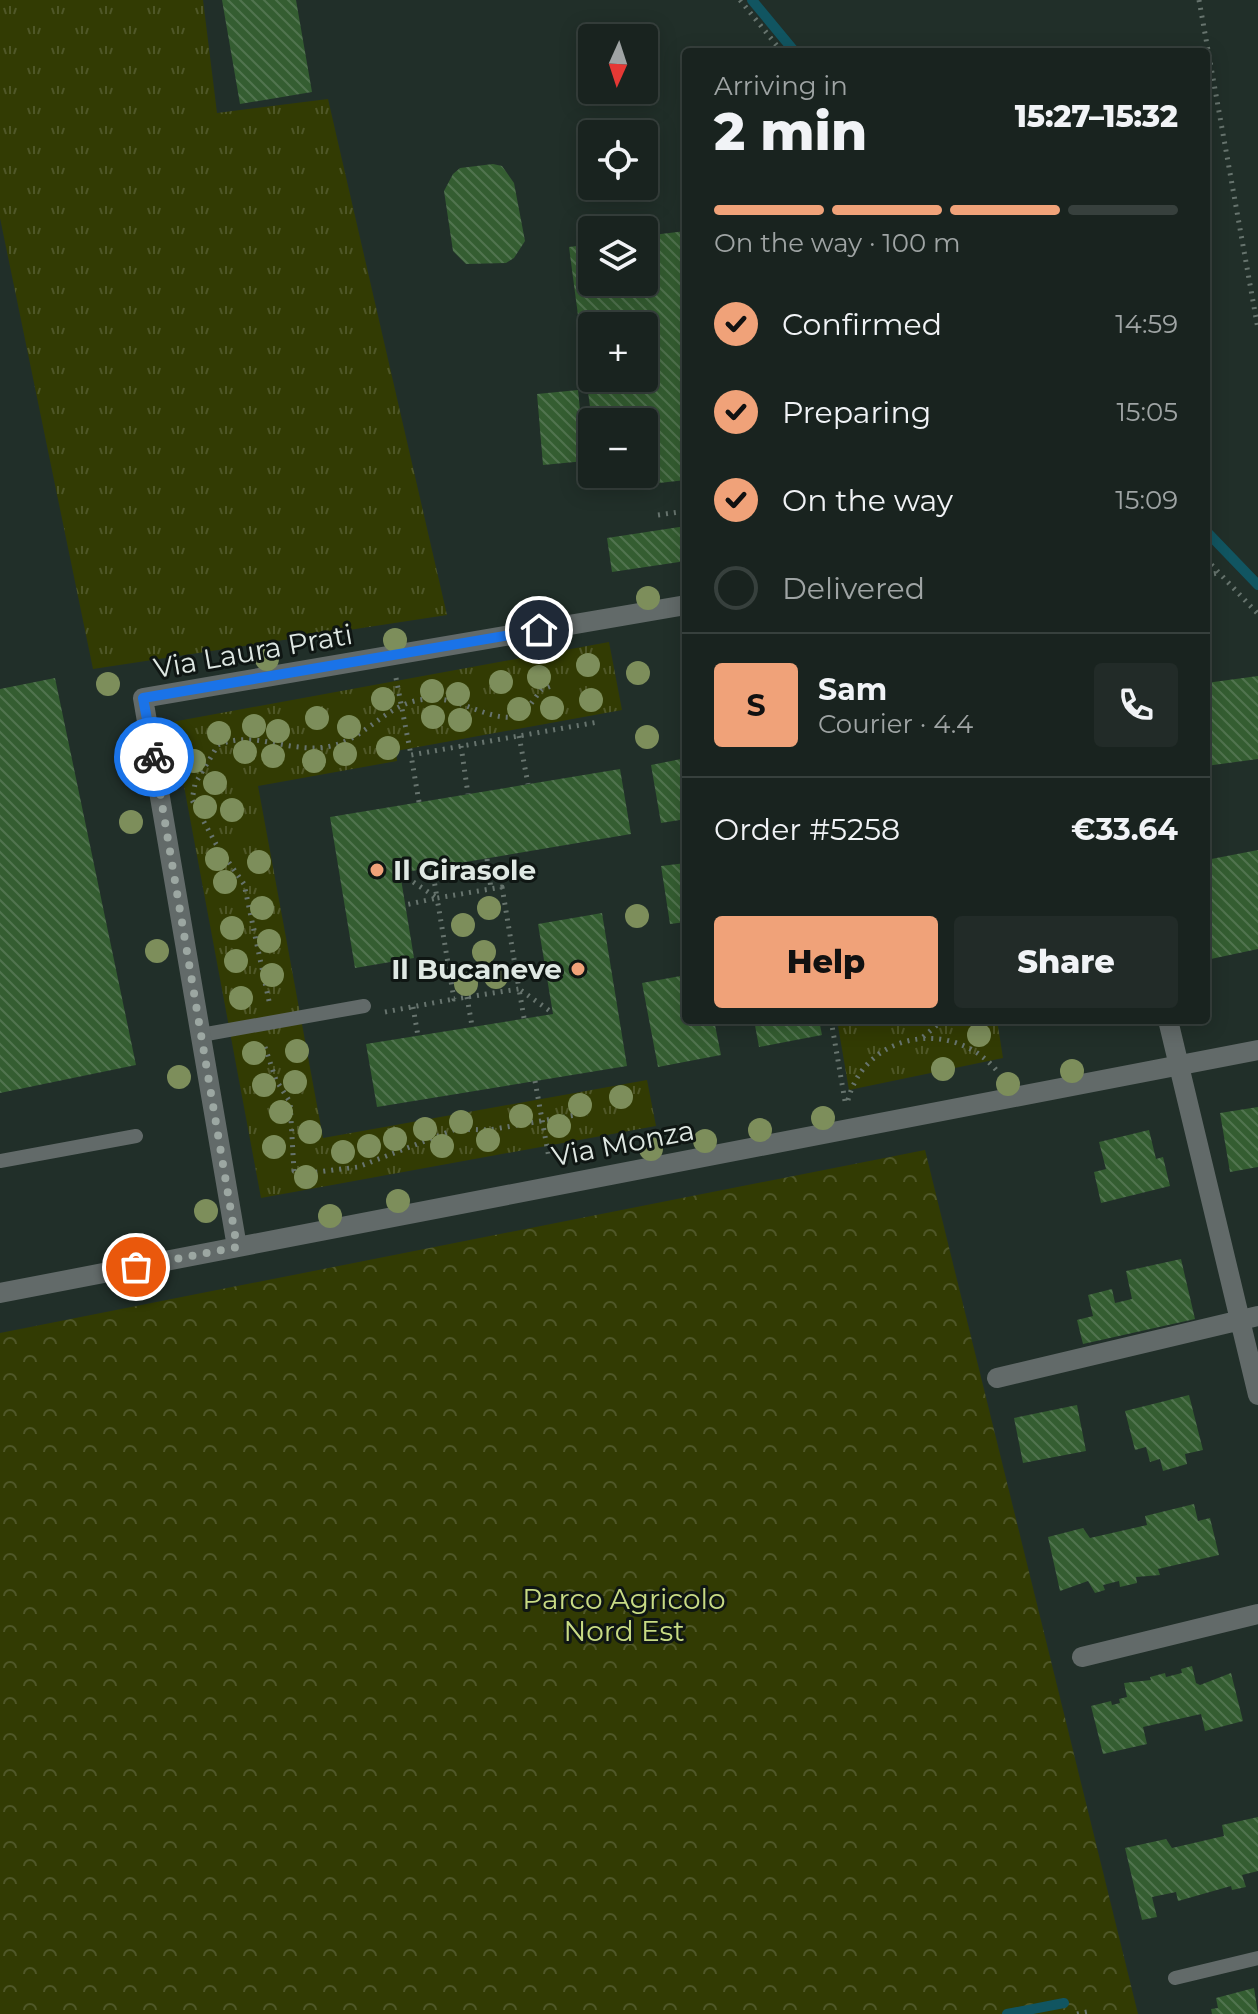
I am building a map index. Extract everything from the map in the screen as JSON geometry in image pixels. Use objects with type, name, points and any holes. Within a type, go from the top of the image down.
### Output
[{"type":"street","name":"Via Laura Prati","points":[[237,1247],[143,698],[682,606]]},
{"type":"street","points":[[1169,1024],[1177,1064],[1249,1318],[1258,1395]]},
{"type":"street","name":"Via Monza","points":[[0,1293],[1258,1050]]},
{"type":"street","points":[[997,1378],[1249,1318]]},
{"type":"street","points":[[1082,1657],[1258,1614]]},
{"type":"lane","points":[[201,1035],[364,1006]]},
{"type":"lane","points":[[0,1161],[136,1136]]},
{"type":"lane","points":[[1175,1978],[1258,1958]]},
{"type":"path","points":[[740,0],[779,48]]},
{"type":"path","points":[[1199,0],[1208,48]]},
{"type":"path","points":[[1210,61],[1258,329]]},
{"type":"path","points":[[658,515],[682,512]]},
{"type":"path","points":[[1210,563],[1258,614]]},
{"type":"path","points":[[1210,574],[1219,572]]},
{"type":"path","points":[[391,655],[419,802]]},
{"type":"path","points":[[551,686],[541,690],[522,716],[508,719],[435,698],[402,704],[344,743],[327,747],[291,749],[251,738],[233,739],[218,745],[210,756],[195,784],[192,800],[244,884],[269,1002],[265,1044],[268,1061],[290,1102],[296,1173],[321,1174],[358,1167],[456,1129],[489,1130],[587,1113]]},
{"type":"path","points":[[411,755],[598,722]]},
{"type":"path","points":[[519,736],[528,784]]},
{"type":"path","points":[[461,746],[468,794]]},
{"type":"path","points":[[487,859],[491,889]]},
{"type":"path","points":[[432,868],[454,999],[519,989],[550,1011]]},
{"type":"path","points":[[400,873],[437,898]]},
{"type":"path","points":[[405,905],[502,887],[524,1018]]},
{"type":"path","points":[[517,978],[545,974]]},
{"type":"path","points":[[467,997],[472,1026]]},
{"type":"path","points":[[413,1007],[418,1036]]},
{"type":"path","points":[[832,1024],[846,1101],[856,1079],[874,1057],[899,1042],[918,1037],[937,1024]]},
{"type":"path","points":[[918,1037],[961,1043],[985,1058],[997,1071]]},
{"type":"path","points":[[535,1081],[549,1158]]},
{"type":"path","points":[[1077,2014],[1092,2011]]},
{"type":"green space","points":[[0,0],[203,0],[217,113],[328,99],[447,615],[93,669],[0,218]]},
{"type":"green space","points":[[609,642],[622,710],[396,751],[397,761],[258,786],[323,1138],[647,1080],[656,1126],[261,1198],[172,722]]},
{"type":"green space","points":[[838,1024],[998,1024],[1003,1058],[849,1090]]},
{"type":"green space","name":"Parco Agricolo Nord Est","points":[[925,1150],[1138,2014],[0,2014],[0,1333]]},
{"type":"building","points":[[222,0],[296,0],[312,92],[240,104]]},
{"type":"building","points":[[493,164],[502,166],[514,183],[525,241],[514,258],[506,263],[466,264],[453,251],[444,191],[460,168]]},
{"type":"building","points":[[682,231],[682,480],[658,483],[658,408],[590,408],[588,392],[658,392],[658,312],[578,312],[578,315],[569,247],[578,246],[578,296],[658,296],[658,234]]},
{"type":"building","points":[[578,390],[578,462],[543,465],[537,394]]},
{"type":"building","points":[[682,527],[682,562],[612,572],[607,538]]},
{"type":"building","points":[[1258,676],[1258,759],[1210,765],[1210,682]]},
{"type":"building","points":[[55,678],[136,1065],[0,1093],[0,689]]},
{"type":"building","points":[[682,759],[682,820],[661,823],[651,765]]},
{"type":"building","name":"Il Girasole","points":[[620,769],[631,834],[400,873],[414,958],[355,968],[330,817]]},
{"type":"building","points":[[1258,850],[1258,949],[1210,959],[1210,859]]},
{"type":"building","points":[[682,863],[682,922],[670,924],[661,866]]},
{"type":"building","name":"Il Bucaneve","points":[[602,913],[627,1066],[377,1107],[366,1044],[553,1014],[538,924]]},
{"type":"building","points":[[682,976],[682,1024],[715,1024],[721,1055],[658,1067],[642,983]]},
{"type":"building","points":[[755,1024],[820,1024],[822,1035],[759,1047]]},
{"type":"building","points":[[1258,1107],[1258,1167],[1230,1172],[1220,1113]]},
{"type":"building","points":[[1149,1130],[1156,1159],[1163,1157],[1170,1186],[1101,1203],[1094,1172],[1106,1169],[1099,1142]]},
{"type":"building","points":[[1181,1259],[1195,1319],[1083,1344],[1077,1320],[1093,1316],[1088,1295],[1112,1289],[1115,1303],[1132,1299],[1126,1271]]},
{"type":"building","points":[[1189,1395],[1203,1450],[1185,1454],[1187,1464],[1163,1471],[1160,1459],[1150,1462],[1146,1447],[1135,1450],[1125,1411]]},
{"type":"building","points":[[1077,1405],[1086,1451],[1023,1463],[1014,1418]]},
{"type":"building","points":[[1194,1504],[1198,1521],[1210,1518],[1219,1555],[1158,1569],[1160,1575],[1136,1577],[1137,1583],[1120,1587],[1119,1581],[1103,1585],[1105,1590],[1095,1593],[1088,1581],[1060,1591],[1048,1537],[1083,1528],[1090,1538],[1147,1525],[1145,1516]]},
{"type":"building","points":[[1192,1666],[1196,1683],[1200,1685],[1231,1673],[1243,1721],[1205,1731],[1201,1714],[1143,1727],[1147,1744],[1103,1754],[1091,1706],[1111,1701],[1112,1705],[1120,1703],[1119,1699],[1127,1697],[1124,1683],[1151,1680],[1150,1677],[1165,1673],[1166,1677],[1182,1673],[1181,1669]]},
{"type":"building","points":[[1258,1817],[1258,1871],[1242,1875],[1246,1887],[1232,1890],[1231,1886],[1178,1901],[1176,1892],[1152,1897],[1157,1917],[1142,1920],[1125,1848],[1166,1839],[1172,1848],[1224,1836],[1222,1825]]},
{"type":"building","points":[[1254,1988],[1258,2014],[1212,2014],[1211,2009],[1218,2008],[1216,1998]]},
{"type":"waterway","points":[[752,0],[792,48]]},
{"type":"waterway","points":[[1210,535],[1258,585]]},
{"type":"waterway","points":[[1007,2014],[1064,2003]]},
{"type":"way so far","points":[[136,1267],[237,1247],[154,757]]},
{"type":"place","name":"Il Girasole","points":[[377,870]]},
{"type":"place","name":"Il Bucaneve","points":[[578,969]]},
{"type":"route","points":[[154,757],[143,698],[539,630]]}]
